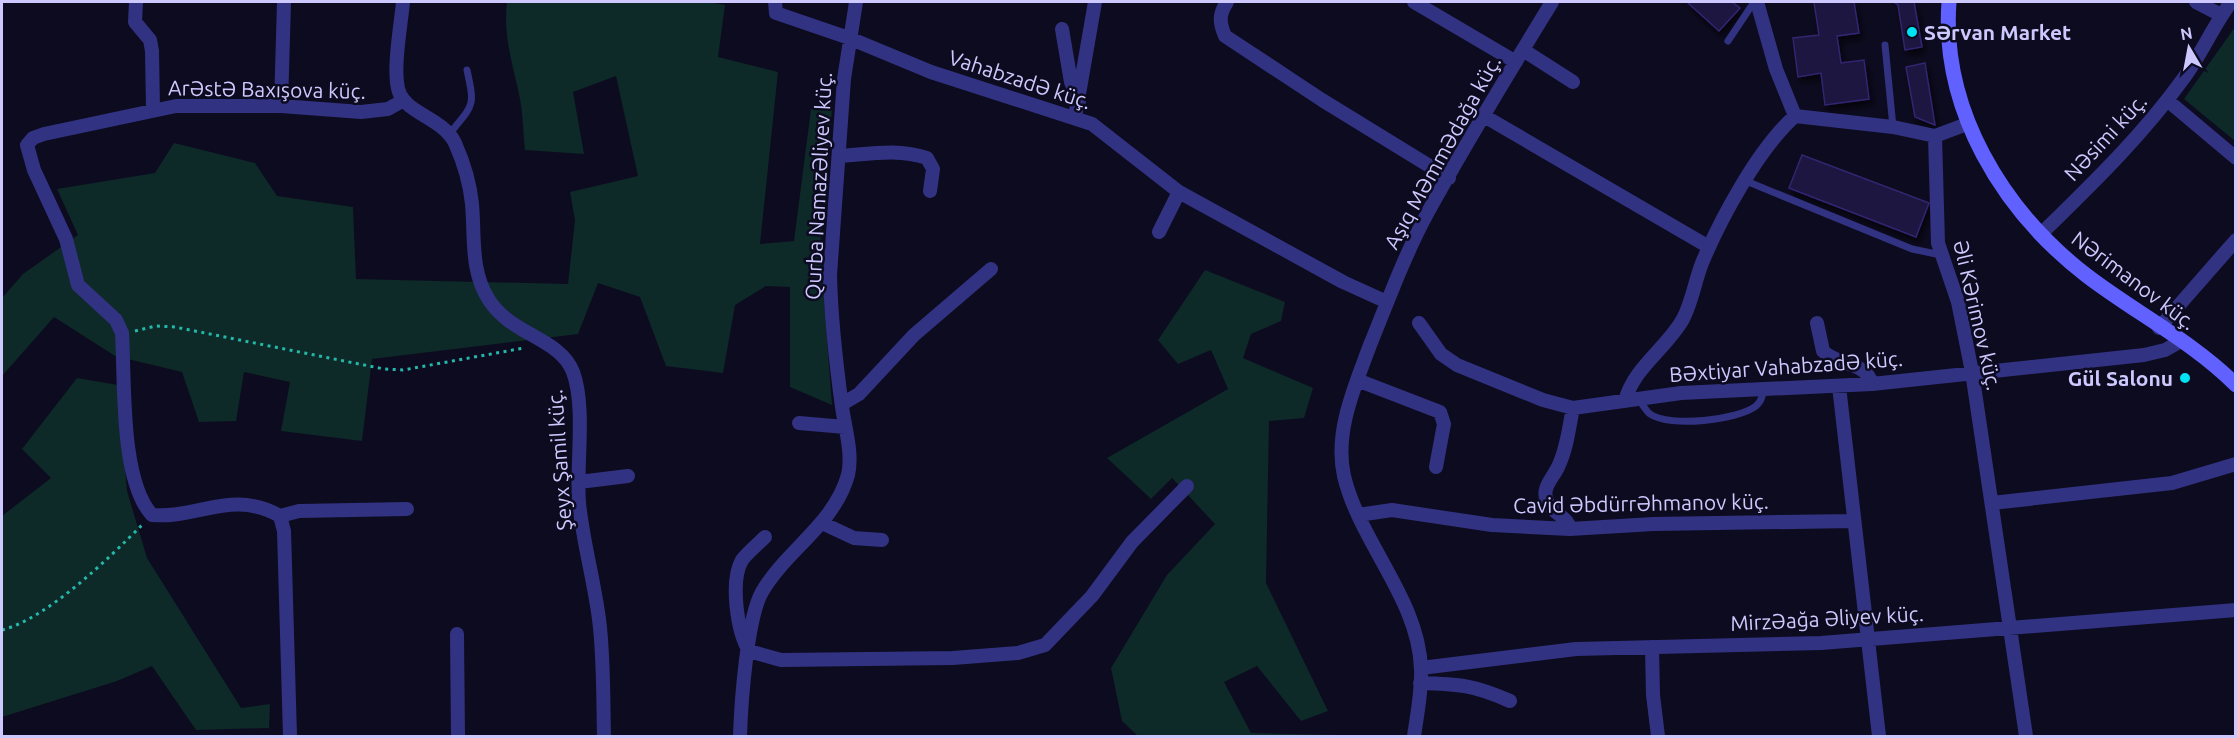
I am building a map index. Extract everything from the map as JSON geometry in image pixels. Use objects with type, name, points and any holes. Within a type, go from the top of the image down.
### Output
[{"type":"main road","name":"Nərimanov küç.","points":[[1949,2],[1948,46],[1952,72],[1967,124],[2001,183],[2041,234],[2085,274],[2205,358],[2235,385]]},
{"type":"street","points":[[136,2],[135,21],[150,40],[152,51],[153,109]]},
{"type":"street","points":[[281,106],[284,2]]},
{"type":"street","points":[[403,2],[398,86],[404,100],[450,134]]},
{"type":"street","name":"Vahabzadə küç.","points":[[775,2],[776,13],[849,38],[942,76],[1075,117],[1107,134],[1179,192],[1343,282],[1387,302]]},
{"type":"street","name":"Qurba Namazəliyev küç.","points":[[740,736],[753,622],[762,593],[822,523],[836,503],[849,473],[830,275],[849,38],[856,2]]},
{"type":"street","points":[[1075,117],[1095,2]]},
{"type":"street","points":[[1227,2],[1221,11],[1220,25],[1225,36],[1322,100],[1449,178]]},
{"type":"street","points":[[1414,2],[1573,82]]},
{"type":"street","name":"Aşıq Məmmədağa küç.","points":[[1414,736],[1421,668],[1410,621],[1358,515],[1345,479],[1341,447],[1357,380],[1387,302],[1428,213],[1552,2]]},
{"type":"street","points":[[1756,2],[1795,116]]},
{"type":"street","points":[[2196,2],[2221,15]]},
{"type":"street","name":"Nəsimi küç.","points":[[2041,234],[2118,158],[2167,100],[2185,77],[2231,2]]},
{"type":"street","points":[[1062,29],[1071,82],[1079,101]]},
{"type":"street","name":"Arəstə Baxışova küç.","points":[[122,333],[116,320],[78,285],[66,239],[34,170],[27,145],[33,138],[153,109],[203,105],[379,111],[404,100]]},
{"type":"street","points":[[2167,100],[2235,158]]},
{"type":"street","points":[[1484,116],[1709,248]]},
{"type":"street","points":[[1795,116],[1893,127],[1935,136],[1967,124]]},
{"type":"street","points":[[1631,400],[1637,375],[1676,331],[1684,316],[1709,248],[1746,181],[1773,139],[1795,116]]},
{"type":"street","name":"Şeyx Şamil küç.","points":[[450,134],[469,184],[473,242],[482,288],[499,314],[514,327],[566,357],[573,372],[579,434],[582,521],[602,647],[604,736]]},
{"type":"street","name":"Əli Kərimov küç.","points":[[1935,136],[1941,255],[1958,302],[1972,372],[2026,736]]},
{"type":"street","points":[[838,156],[910,152],[927,158],[933,170],[930,191]]},
{"type":"street","points":[[1159,232],[1179,192]]},
{"type":"street","points":[[2159,327],[2235,240]]},
{"type":"street","points":[[842,404],[860,394],[914,335],[991,269]]},
{"type":"street","name":"Bəxtiyar Vahabzadə küç.","points":[[1419,323],[1441,354],[1457,365],[1543,400],[1573,408],[1631,400],[1764,389],[1872,384],[2144,355],[2164,350],[2181,341]]},
{"type":"street","points":[[1817,323],[1822,351],[1862,369],[1870,375],[1872,384]]},
{"type":"street","points":[[122,333],[133,478],[141,503],[152,515],[165,516],[227,504],[269,509],[280,516],[284,531],[290,736]]},
{"type":"street","points":[[1357,380],[1440,412],[1444,424],[1436,467]]},
{"type":"street","points":[[1839,386],[1870,639],[1879,736]]},
{"type":"street","points":[[1570,529],[1568,521],[1550,507],[1546,499],[1546,487],[1564,452],[1573,408]]},
{"type":"street","points":[[800,423],[845,427]]},
{"type":"street","points":[[1992,503],[2172,483],[2235,464]]},
{"type":"street","points":[[579,482],[628,476]]},
{"type":"street","points":[[765,537],[742,560],[738,572],[738,620],[742,640],[749,651],[781,660],[953,658],[1018,653],[1045,645],[1092,596],[1132,542],[1187,486]]},
{"type":"street","points":[[280,516],[299,511],[407,509]]},
{"type":"street","name":"Cavid Əbdürrəhmanov küç.","points":[[1358,515],[1392,510],[1492,525],[1570,529],[1653,524],[1854,521]]},
{"type":"street","points":[[822,523],[854,538],[882,540]]},
{"type":"street","name":"Mirzəağa Əliyev küç.","points":[[1421,668],[1531,653],[1870,639],[2235,610]]},
{"type":"street","points":[[457,634],[458,736]]},
{"type":"street","points":[[1652,647],[1653,695],[1658,736]]},
{"type":"street","points":[[1420,683],[1464,684],[1510,701]]},
{"type":"lane","points":[[1728,41],[1756,2]]},
{"type":"lane","points":[[1885,45],[1893,127]]},
{"type":"lane","points":[[450,134],[471,108],[473,99],[466,70]]},
{"type":"lane","points":[[1746,181],[1912,249],[1941,255]]},
{"type":"lane","points":[[1631,400],[1650,414],[1679,421],[1732,417],[1755,407],[1762,399],[1764,389]]},
{"type":"path","points":[[122,333],[156,326],[176,327],[384,369],[403,370],[508,352],[528,347],[537,339]]},
{"type":"path","points":[[2,630],[31,619],[109,558],[152,515]]},
{"type":"green space","points":[[507,2],[709,2],[725,5],[718,57],[778,72],[760,244],[794,241],[811,109],[832,109],[820,247],[832,405],[790,387],[790,287],[766,286],[735,305],[723,373],[666,366],[640,297],[598,283],[578,334],[372,359],[362,441],[281,431],[290,382],[244,372],[236,421],[199,422],[182,372],[115,356],[54,317],[2,376],[2,298],[23,274],[78,235],[57,189],[155,173],[174,143],[255,163],[277,196],[353,207],[356,279],[568,284],[575,220],[570,192],[638,176],[616,76],[573,92],[584,154],[525,150],[520,101],[507,37]]},
{"type":"green space","points":[[2235,27],[2235,141],[2184,99]]},
{"type":"green space","points":[[1205,270],[1285,302],[1281,321],[1251,334],[1243,358],[1313,388],[1304,418],[1269,421],[1266,583],[1328,711],[1301,721],[1257,666],[1224,682],[1251,733],[1384,736],[1138,736],[1122,721],[1111,668],[1167,575],[1215,524],[1172,478],[1151,499],[1107,458],[1228,389],[1211,350],[1178,364],[1158,340]]},
{"type":"green space","points":[[77,378],[118,385],[127,491],[147,558],[241,708],[270,704],[269,728],[196,730],[152,666],[117,681],[2,717],[2,516],[51,478],[22,449]]},
{"type":"building","points":[[1687,2],[1732,2],[1740,8],[1719,31]]},
{"type":"building","points":[[1814,2],[1854,2],[1859,33],[1837,36],[1841,63],[1864,60],[1869,99],[1825,105],[1821,73],[1798,77],[1793,38],[1819,35]]},
{"type":"building","points":[[1894,2],[1914,2],[1922,47],[1905,50],[1898,5]]},
{"type":"building","points":[[1925,63],[1935,125],[1915,117],[1906,67]]},
{"type":"building","points":[[1802,155],[1929,203],[1916,237],[1789,188]]},
{"type":"place","name":"Sərvan Market","points":[[1912,32]]},
{"type":"place","name":"Gül Salonu","points":[[2185,378]]}]
